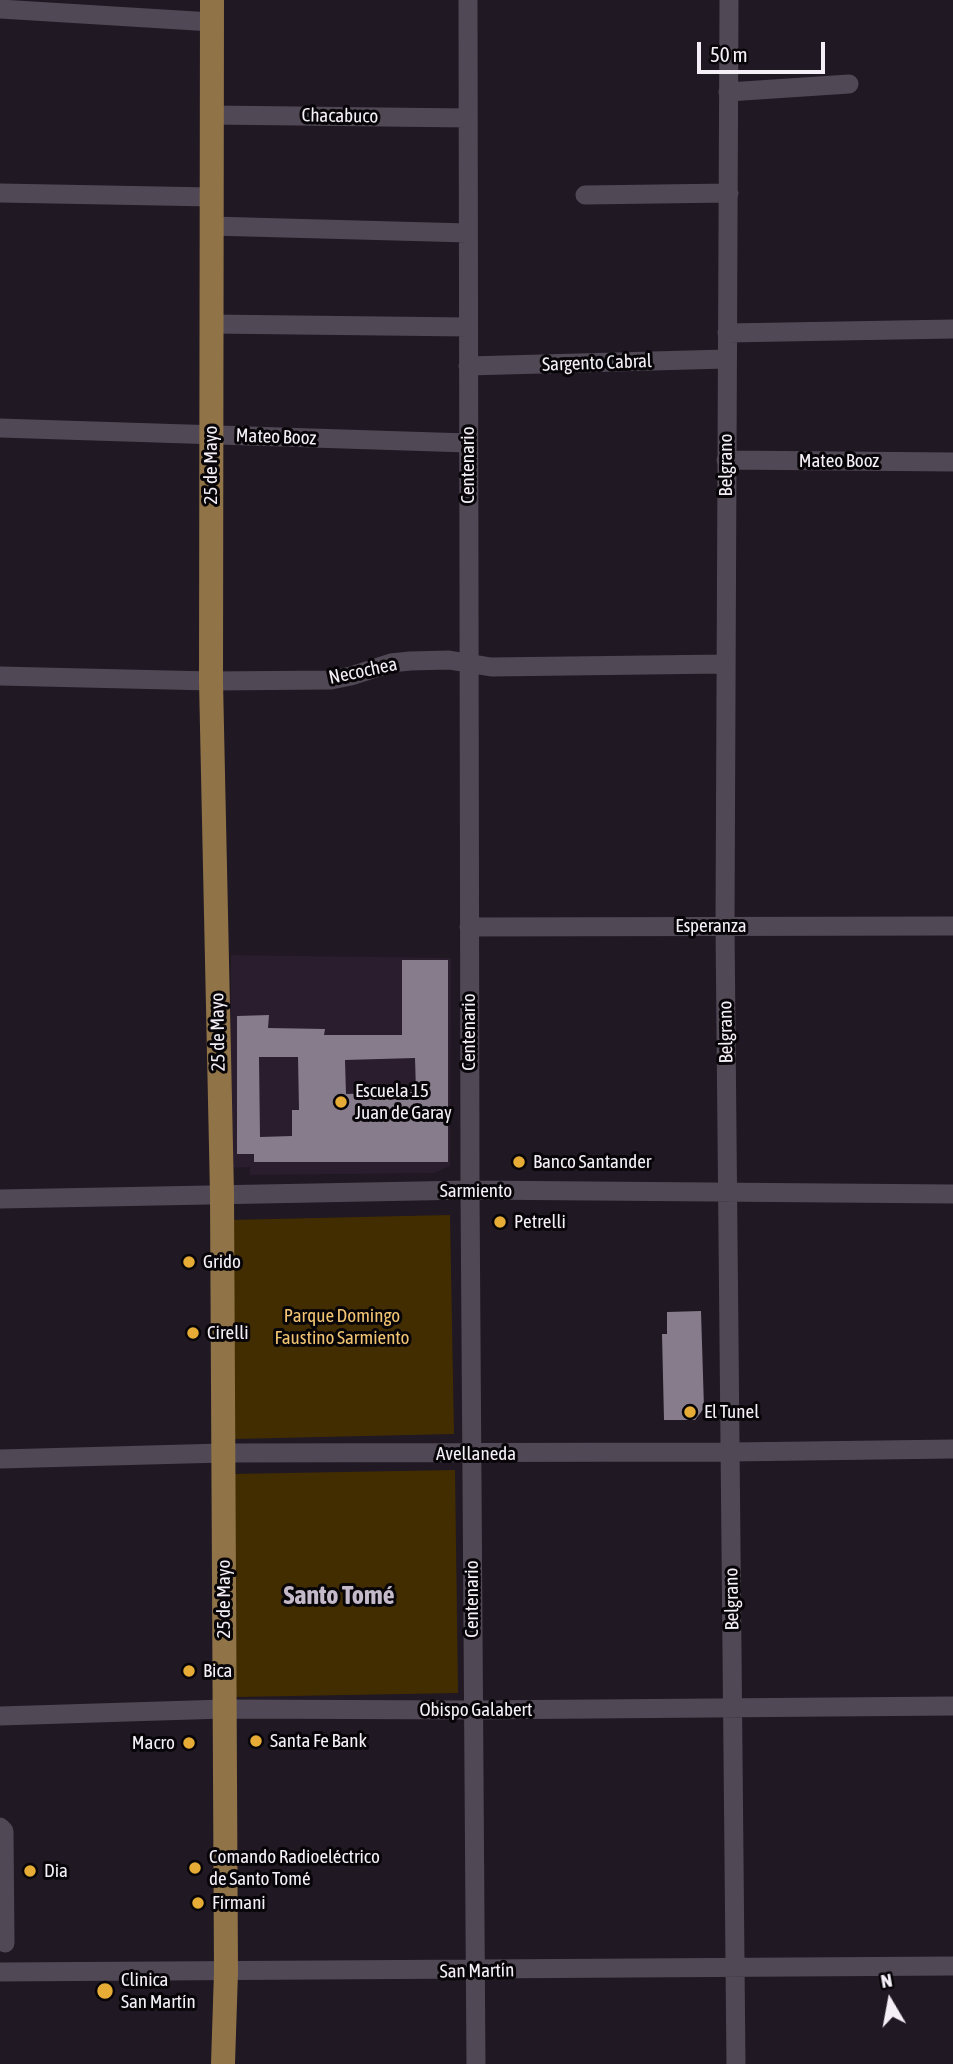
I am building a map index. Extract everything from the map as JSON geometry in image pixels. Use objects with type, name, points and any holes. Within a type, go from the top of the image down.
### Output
[{"type":"main road","name":"25 de Mayo","points":[[212,11],[211,681],[222,1194],[226,1972],[223,2064]]},
{"type":"street","name":"Centenario","points":[[468,0],[471,1454],[476,2064]]},
{"type":"street","name":"Belgrano","points":[[729,0],[724,664],[725,926],[737,2064]]},
{"type":"street","points":[[0,9],[212,11]]},
{"type":"street","points":[[728,92],[849,84]]},
{"type":"street","name":"Chacabuco","points":[[211,115],[468,118]]},
{"type":"street","points":[[0,193],[212,197]]},
{"type":"street","points":[[585,195],[729,193]]},
{"type":"street","points":[[211,226],[468,233]]},
{"type":"street","points":[[211,324],[468,327]]},
{"type":"street","points":[[727,333],[953,329]]},
{"type":"street","name":"Sargento Cabral","points":[[468,366],[726,359]]},
{"type":"street","name":"Mateo Booz","points":[[0,428],[468,443]]},
{"type":"street","name":"Mateo Booz","points":[[726,460],[953,462]]},
{"type":"street","name":"Necochea","points":[[0,676],[211,681],[331,680],[391,663],[449,660],[491,667],[724,664]]},
{"type":"street","name":"Esperanza","points":[[469,926],[953,926]]},
{"type":"street","name":"Sarmiento","points":[[0,1199],[470,1190],[953,1194]]},
{"type":"street","name":"Avellaneda","points":[[0,1460],[223,1453],[471,1454],[953,1449]]},
{"type":"street","name":"Obispo Galabert","points":[[0,1716],[224,1709],[953,1706]]},
{"type":"street","points":[[0,1827],[4,1830],[5,1944]]},
{"type":"street","name":"San Martín","points":[[0,1972],[953,1966]]},
{"type":"shaded area","name":"Escuela 15 Juan de Garay","points":[[231,955],[451,958],[450,1166],[434,1173],[250,1175],[250,1167],[231,1168]]},
{"type":"green space","name":"Parque Domingo Faustino Sarmiento","points":[[450,1215],[454,1434],[233,1439],[229,1220]]},
{"type":"green space","points":[[455,1470],[458,1693],[236,1697],[232,1474]]},
{"type":"building","points":[[402,960],[448,960],[448,1162],[254,1162],[254,1154],[237,1154],[237,1016],[269,1015],[268,1028],[325,1029],[324,1035],[402,1035]],"holes":[[[259,1057],[298,1057],[299,1110],[292,1110],[292,1136],[260,1137]],[[415,1058],[416,1092],[346,1094],[345,1060]]]},
{"type":"building","points":[[701,1311],[704,1408],[695,1420],[664,1420],[662,1334],[667,1334],[667,1312]]},
{"type":"place","name":"Escuela 15 Juan de Garay","points":[[341,1102]]},
{"type":"place","name":"Banco Santander","points":[[519,1162]]},
{"type":"place","name":"Petrelli","points":[[500,1222]]},
{"type":"place","name":"Grido","points":[[189,1262]]},
{"type":"place","name":"Cirelli","points":[[193,1333]]},
{"type":"place","name":"El Tunel","points":[[690,1412]]},
{"type":"place","name":"Bica","points":[[189,1671]]},
{"type":"place","name":"Santa Fe Bank","points":[[256,1741]]},
{"type":"place","name":"Macro","points":[[189,1743]]},
{"type":"place","name":"Comando Radioeléctrico de Santo Tomé","points":[[195,1868]]},
{"type":"place","name":"Dia","points":[[30,1871]]},
{"type":"place","name":"Firmani","points":[[198,1903]]},
{"type":"place","name":"Clinica San Martín","points":[[105,1991]]},
{"type":"district","name":"Santo Tomé","points":[[339,1596]]}]
